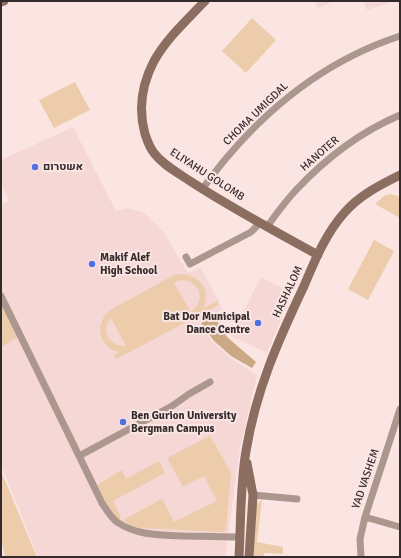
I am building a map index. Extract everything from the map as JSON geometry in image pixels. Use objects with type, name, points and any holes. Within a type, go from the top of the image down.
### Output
[{"type":"street","name":"ELIYAHU GOLOMB","points":[[205,1],[170,38],[155,60],[148,74],[142,92],[141,107],[142,124],[147,140],[153,152],[161,161],[202,189],[318,255]]},
{"type":"street","name":"CHOMA UMIGDAL","points":[[202,189],[229,155],[253,129],[278,105],[299,88],[322,72],[346,59],[400,36]]},
{"type":"street","name":"HANOTER","points":[[267,227],[296,190],[335,154],[370,129],[400,115]]},
{"type":"street","name":"HASHALOM","points":[[238,555],[241,492],[245,452],[255,408],[278,341],[318,255],[339,218],[348,208],[366,194],[400,175]]},
{"type":"street","points":[[186,257],[190,264],[251,232],[258,222]]},
{"type":"street","points":[[1,296],[102,503],[116,522],[130,529],[144,533],[175,536],[240,537]]},
{"type":"street","points":[[79,456],[172,406],[210,382]]},
{"type":"street","name":"YAD VASHEM","points":[[361,557],[360,539],[365,517],[396,435],[400,408]]},
{"type":"street","name":"HASHALOM","points":[[245,452],[253,496],[249,557]]},
{"type":"street","points":[[253,496],[297,499]]},
{"type":"street","points":[[365,517],[400,527]]},
{"type":"shaded area","points":[[314,1],[335,1],[318,8]]},
{"type":"shaded area","points":[[363,1],[394,1],[367,10]]},
{"type":"shaded area","points":[[252,18],[276,40],[246,73],[222,51]]},
{"type":"shaded area","points":[[75,82],[90,110],[54,128],[39,100]]},
{"type":"shaded area","points":[[73,127],[116,211],[126,208],[143,212],[163,231],[188,273],[200,267],[223,309],[199,322],[213,342],[229,357],[257,375],[240,448],[225,557],[38,557],[1,465],[1,205],[9,201],[1,183],[1,160]]},
{"type":"shaded area","points":[[390,194],[400,197],[400,218],[375,204],[384,196]]},
{"type":"shaded area","points":[[374,240],[394,251],[368,300],[348,289]]},
{"type":"shaded area","points":[[174,275],[189,275],[199,281],[205,290],[206,295],[204,308],[217,301],[219,305],[116,359],[114,355],[119,352],[106,345],[101,334],[100,328],[105,316],[110,310]],"holes":[[[183,280],[194,285],[199,293],[199,303],[191,312],[174,283]],[[111,318],[126,346],[115,344],[108,337],[106,328]]]},
{"type":"shaded area","points":[[261,277],[292,293],[267,353],[231,336]]},
{"type":"shaded area","points":[[1,304],[18,337],[1,347]]},
{"type":"shaded area","points":[[214,316],[227,337],[256,362],[252,368],[231,356],[214,341],[201,323]]},
{"type":"shaded area","points":[[210,436],[231,473],[226,530],[223,532],[139,528],[131,526],[123,520],[162,499],[174,522],[217,501],[204,476],[183,487],[167,458]]},
{"type":"shaded area","points":[[159,461],[165,473],[113,501],[121,517],[118,520],[108,506],[97,485],[122,470],[126,479]]},
{"type":"shaded area","points":[[1,471],[37,557],[5,557],[1,538]]},
{"type":"shaded area","points":[[262,500],[257,542],[283,547],[283,554],[264,553],[264,557],[253,557],[256,504]]},
{"type":"place","name":"אשטרום","points":[[35,167]]},
{"type":"place","name":"Makif Alef High School","points":[[92,264]]},
{"type":"place","name":"Bat Dor Municipal Dance Centre","points":[[258,323]]},
{"type":"place","name":"Ben Gurion University Bergman Campus","points":[[123,422]]}]
